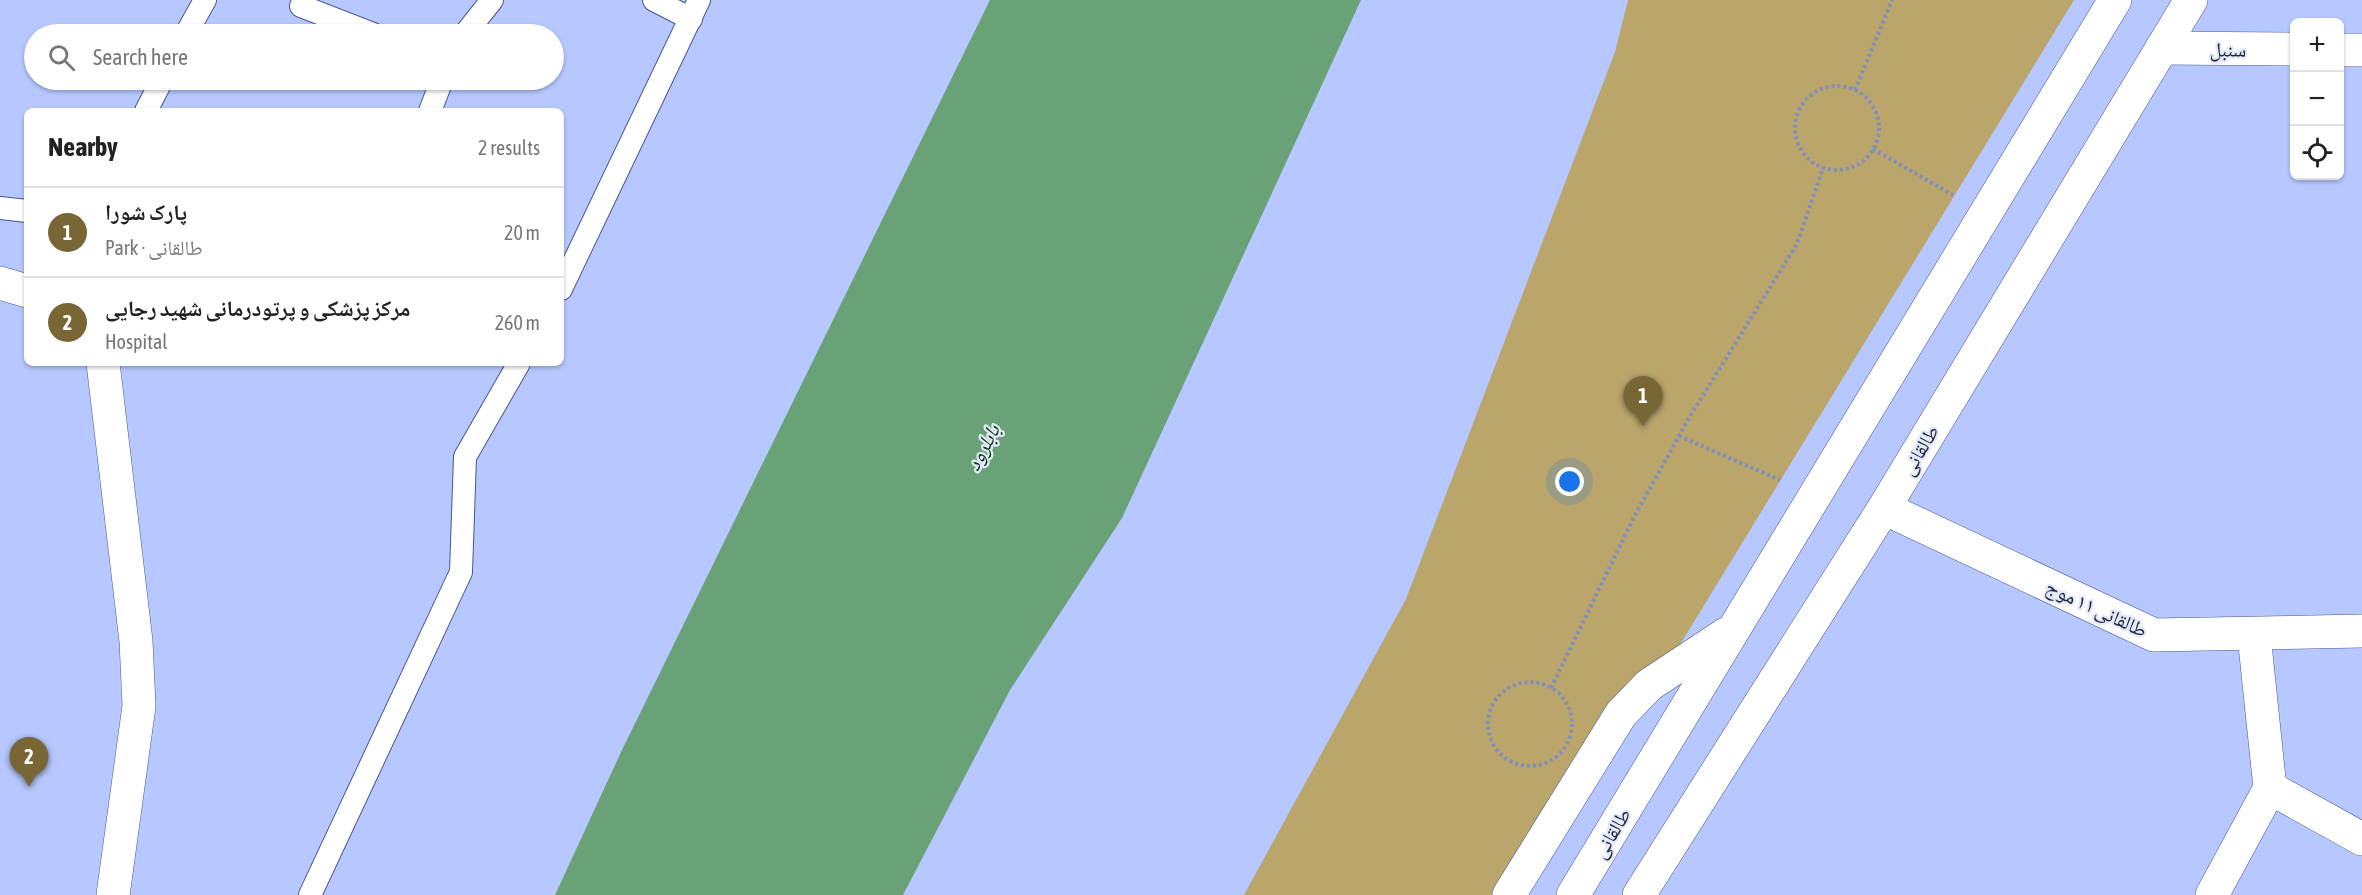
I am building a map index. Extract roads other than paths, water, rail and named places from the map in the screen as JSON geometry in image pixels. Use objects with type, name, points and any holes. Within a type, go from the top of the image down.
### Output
[{"type":"main road","name":"طالقانی","points":[[1573,895],[2115,0]]},
{"type":"main road","name":"طالقانی","points":[[1638,895],[1884,508],[2191,0]]},
{"type":"main road","name":"سنبل","points":[[2162,48],[2290,50]]},
{"type":"main road","points":[[2344,50],[2362,50]]},
{"type":"main road","points":[[0,283],[24,290]]},
{"type":"main road","points":[[103,366],[139,683],[139,706],[113,895]]},
{"type":"main road","name":"طالقانی ۱۱ موج","points":[[1884,508],[2154,635],[2254,635],[2362,631]]},
{"type":"main road","points":[[1509,895],[1621,714],[1649,685],[1735,628]]},
{"type":"main road","points":[[2212,895],[2270,788],[2254,635]]},
{"type":"main road","points":[[2270,788],[2362,839]]},
{"type":"lane","points":[[192,24],[205,0]]},
{"type":"lane","points":[[473,24],[492,0]]},
{"type":"lane","points":[[564,283],[695,9],[654,0]]},
{"type":"lane","points":[[301,6],[347,24]]},
{"type":"lane","points":[[148,108],[157,90]]},
{"type":"lane","points":[[431,108],[438,90]]},
{"type":"lane","points":[[0,208],[24,211]]},
{"type":"lane","points":[[310,895],[461,572],[465,457],[517,366]]},
{"type":"water","name":"بابلرود","points":[[990,0],[1361,0],[1122,518],[1010,690],[903,895],[555,895],[622,750]]},
{"type":"place","name":"پارک شورا","points":[[1643,426]]},
{"type":"place","name":"مرکز پزشکی و پرتودرمانی شهید رجایی","points":[[29,787]]}]
